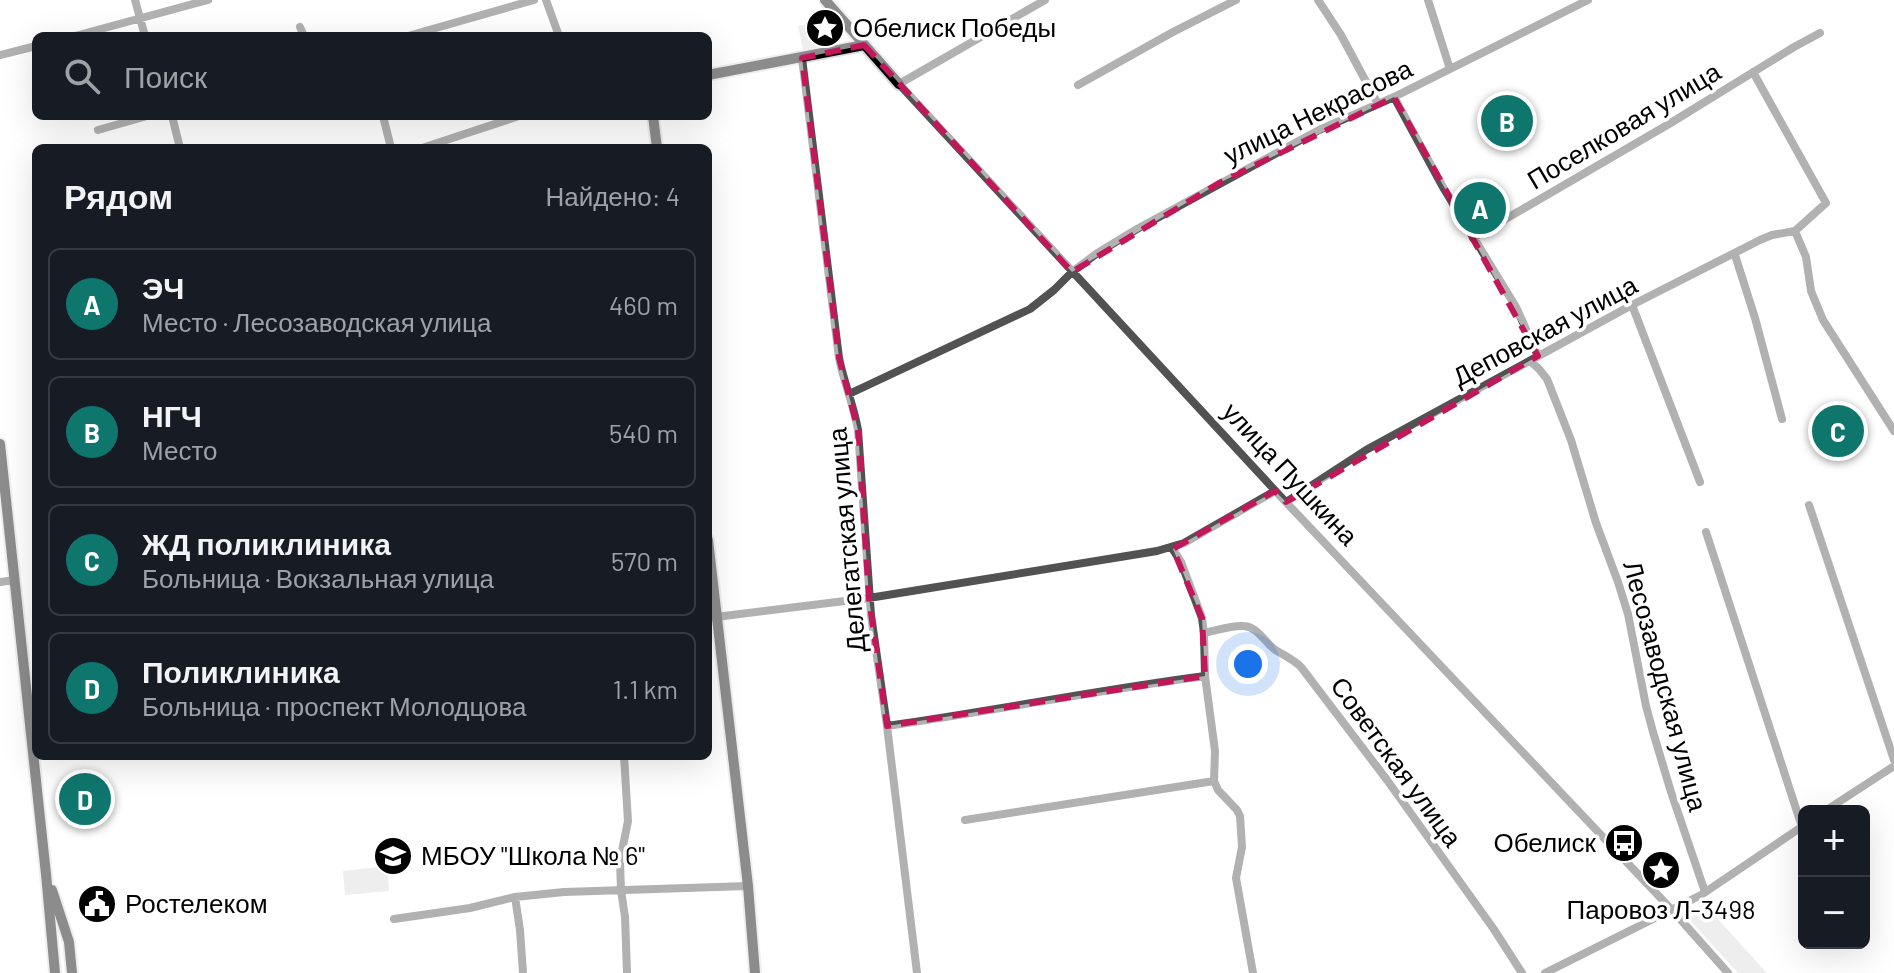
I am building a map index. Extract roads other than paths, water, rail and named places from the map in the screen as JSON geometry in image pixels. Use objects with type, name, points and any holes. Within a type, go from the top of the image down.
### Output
[{"type":"main road","name":"улица Пушкина","points":[[825,0],[899,84]]},
{"type":"main road","points":[[712,74],[864,45]]},
{"type":"main road","points":[[654,120],[656,144]]},
{"type":"main road","points":[[0,444],[32,694]]},
{"type":"main road","points":[[713,617],[748,886],[755,973]]},
{"type":"main road","points":[[37,760],[55,973]]},
{"type":"main road","points":[[46,874],[69,942],[72,973]]},
{"type":"street","points":[[135,0],[144,32]]},
{"type":"street","points":[[91,32],[208,0]]},
{"type":"street","points":[[422,32],[534,0]]},
{"type":"street","points":[[546,0],[558,32]]},
{"type":"street","points":[[899,84],[1045,0]]},
{"type":"street","points":[[1078,85],[1236,0]]},
{"type":"street","points":[[1318,0],[1341,35],[1378,104]]},
{"type":"street","points":[[1428,0],[1450,69]]},
{"type":"street","name":"улица Некрасова","points":[[849,394],[1030,309],[1096,254],[1219,183],[1319,130],[1394,97],[1588,0]]},
{"type":"street","name":"Поселковая улица","points":[[1473,238],[1820,33]]},
{"type":"street","points":[[0,55],[32,47]]},
{"type":"street","name":"Делегатская улица","points":[[802,58],[839,358],[858,430],[869,598],[917,973]]},
{"type":"street","name":"Поселковая улица","points":[[1753,72],[1826,203]]},
{"type":"street","name":"улица Пушкина","points":[[899,84],[1275,491],[1728,973]]},
{"type":"street","name":"Лесозаводская улица","points":[[1394,97],[1444,189],[1516,307],[1534,359],[1547,379],[1580,466],[1628,614],[1646,706],[1705,892]]},
{"type":"street","points":[[98,130],[133,120]]},
{"type":"street","points":[[173,120],[179,144]]},
{"type":"street","points":[[384,120],[390,144]]},
{"type":"street","points":[[434,144],[507,120]]},
{"type":"street","name":"Деповская улица","points":[[1286,502],[1366,450],[1632,305],[1772,235],[1795,231],[1826,203]]},
{"type":"street","points":[[1795,231],[1806,257],[1811,291],[1823,320],[1894,431]]},
{"type":"street","points":[[1735,255],[1782,419]]},
{"type":"street","points":[[1632,305],[1700,482]]},
{"type":"street","points":[[713,617],[869,598],[1172,548],[1275,491]]},
{"type":"street","points":[[1809,505],[1894,763],[1834,805]]},
{"type":"street","points":[[1706,532],[1798,811]]},
{"type":"street","points":[[1172,548],[1181,562],[1202,618],[1205,676],[1215,751],[1214,781],[1240,816],[1242,847],[1236,878],[1253,973]]},
{"type":"street","points":[[0,582],[15,580]]},
{"type":"street","name":"Советская улица","points":[[1204,633],[1248,626],[1275,649],[1296,661],[1387,780],[1522,973]]},
{"type":"street","points":[[887,726],[1205,676]]},
{"type":"street","points":[[624,760],[628,821],[620,861],[627,973]]},
{"type":"street","points":[[965,820],[1214,781]]},
{"type":"street","points":[[1545,973],[1705,892],[1798,829]]},
{"type":"street","points":[[394,919],[470,908],[515,897],[564,892],[748,886]]},
{"type":"street","points":[[515,897],[523,973]]},
{"type":"place","name":"Обелиск Победы","points":[[825,28]]},
{"type":"place","name":"НГЧ","points":[[1507,121]]},
{"type":"place","name":"ЭЧ","points":[[1480,208]]},
{"type":"place","name":"ЖД поликлиника","points":[[1838,431]]},
{"type":"place","name":"Поликлиника","points":[[85,799]]},
{"type":"place","name":"Обелиск","points":[[1624,843]]},
{"type":"place","name":"МБОУ \"Школа № 6\"","points":[[393,856]]},
{"type":"place","name":"Паровоз Л-3498","points":[[1661,870]]},
{"type":"place","name":"Ростелеком","points":[[97,904]]}]
